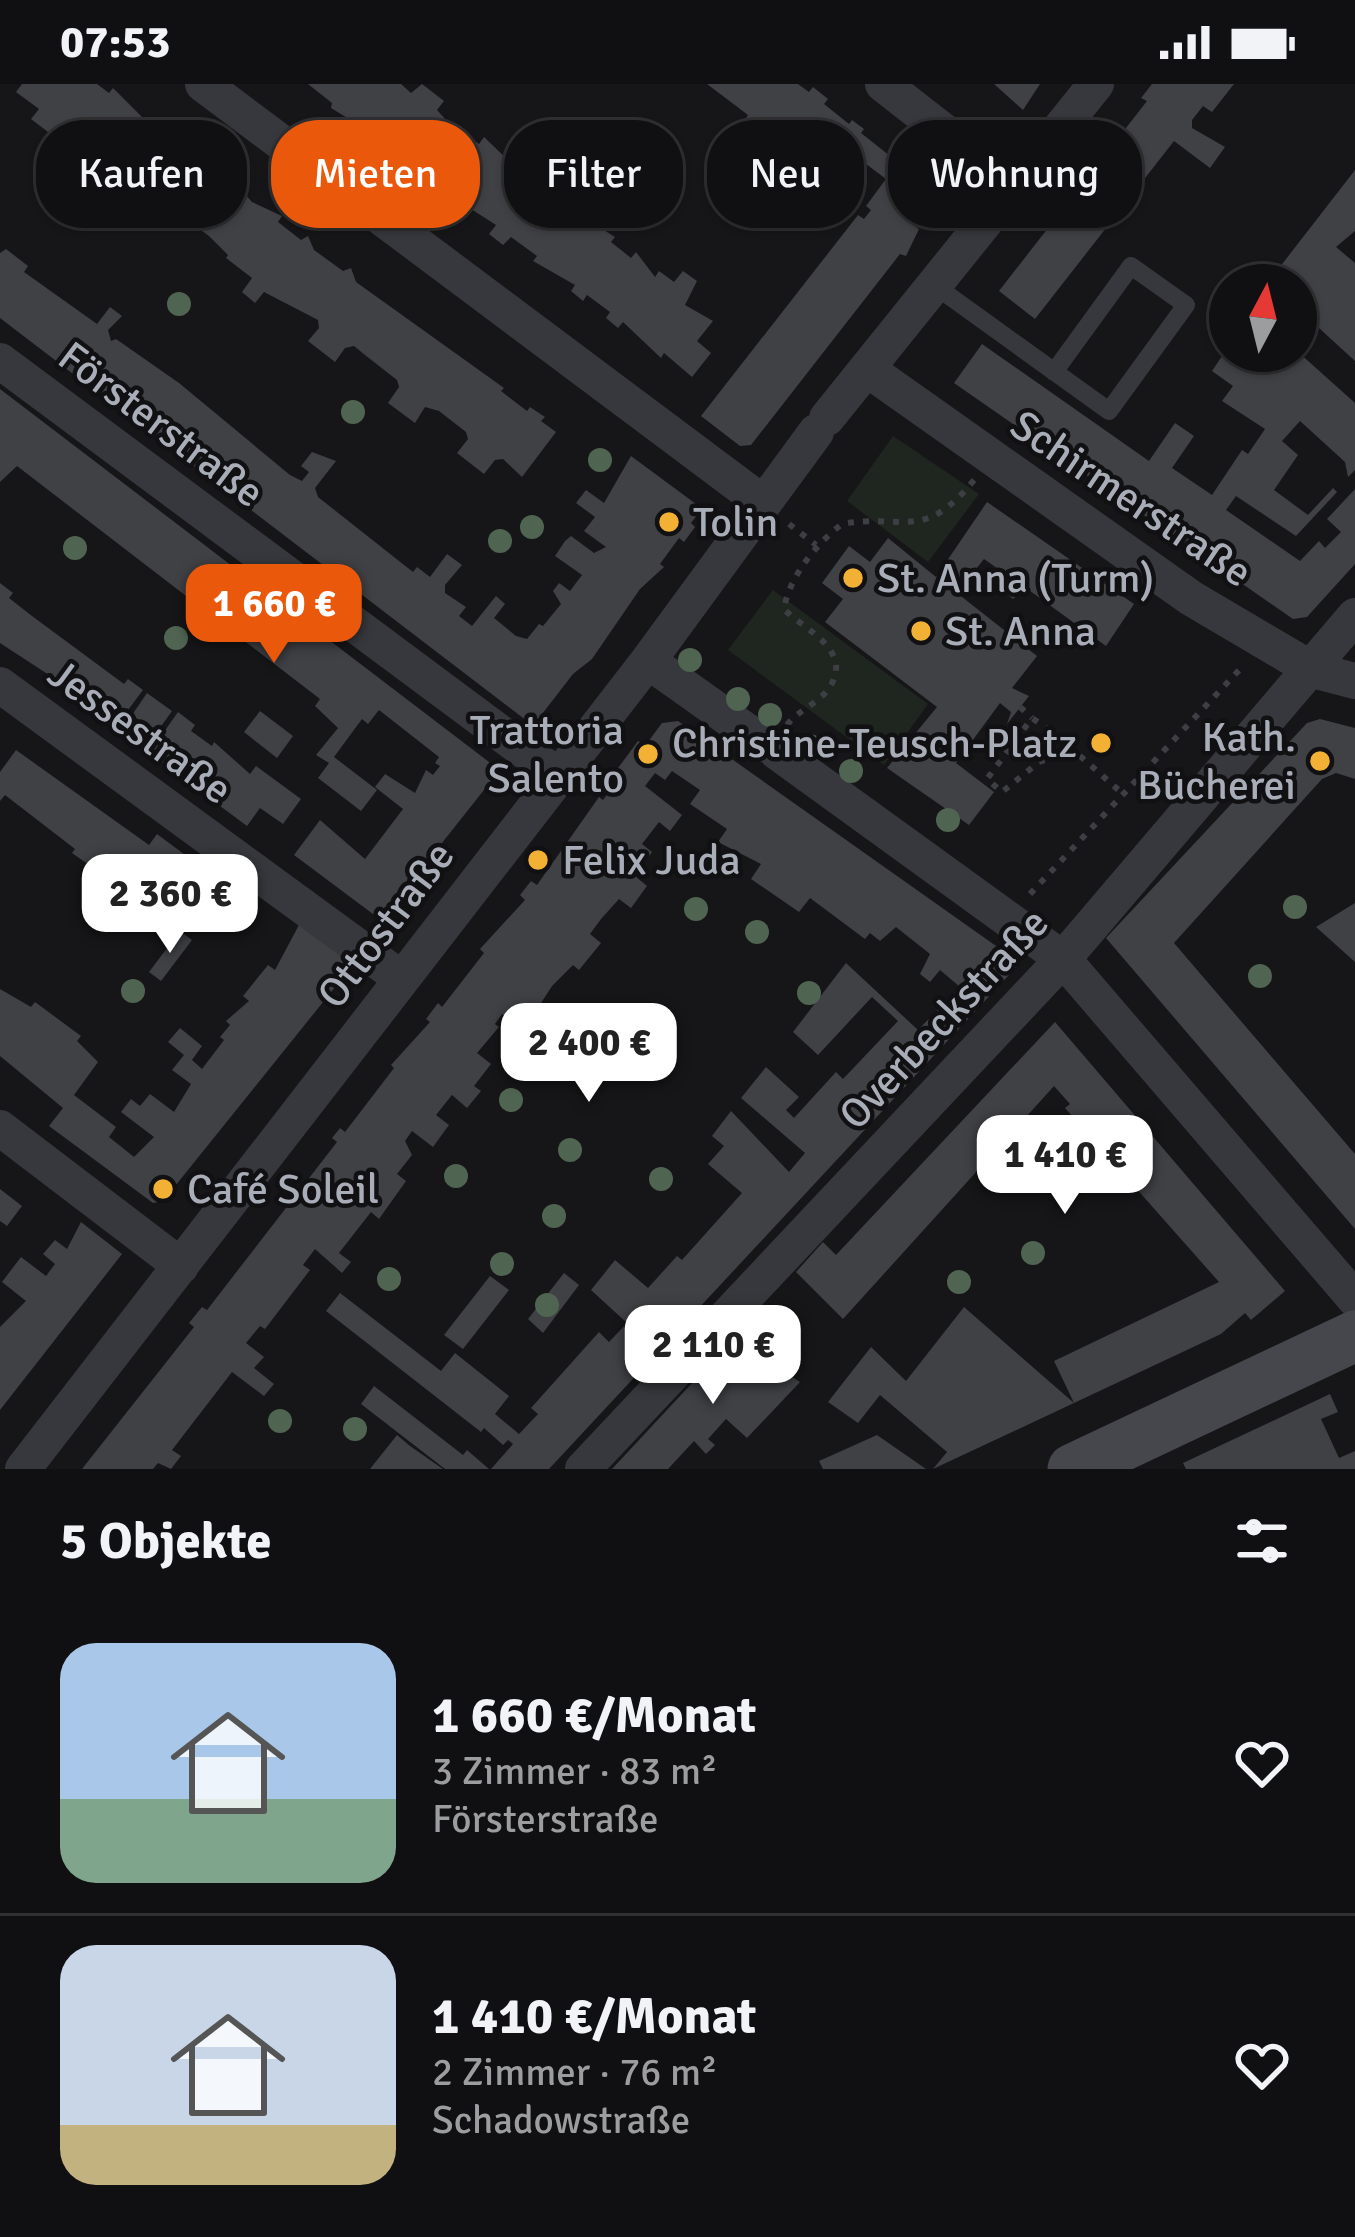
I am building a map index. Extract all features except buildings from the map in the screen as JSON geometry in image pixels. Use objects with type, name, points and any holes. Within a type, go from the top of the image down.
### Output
[{"type":"street","points":[[203,84],[776,514]]},
{"type":"street","points":[[883,84],[929,120]]},
{"type":"street","name":"Ottostraße","points":[[1068,120],[1096,84]]},
{"type":"street","name":"Ottostraße","points":[[22,1469],[557,775],[776,514],[821,426],[981,228]]},
{"type":"street","name":"Försterstraße","points":[[0,362],[557,775]]},
{"type":"street","name":"Schirmerstraße","points":[[867,370],[1191,598],[1313,670],[1355,681]]},
{"type":"street","name":"Overbeckstraße","points":[[597,1464],[1063,958],[1355,616]]},
{"type":"street","points":[[648,661],[774,744],[1063,958],[1350,1334],[1072,1469]]},
{"type":"street","name":"Jessestraße","points":[[0,685],[402,979]]},
{"type":"street","points":[[0,1128],[181,1266]]},
{"type":"lane","points":[[934,285],[1109,411],[1186,304],[1131,266],[1054,371]]},
{"type":"path","points":[[774,744],[804,705],[832,685],[835,673],[827,643],[784,609],[787,593],[818,547],[842,524],[891,526],[944,510],[992,459]]},
{"type":"path","points":[[776,514],[818,547]]},
{"type":"path","points":[[1012,920],[1040,878],[1238,670]]},
{"type":"path","points":[[1020,707],[1122,793]]},
{"type":"path","points":[[1032,718],[987,779],[1001,792],[1040,762],[1073,751]]},
{"type":"shaded area","points":[[893,436],[979,494],[928,562],[847,501]]},
{"type":"shaded area","points":[[773,590],[928,704],[884,765],[728,650]]},
{"type":"place","name":"Tolin","points":[[669,522]]},
{"type":"place","name":"St. Anna (Turm)","points":[[853,578]]},
{"type":"place","name":"St. Anna","points":[[921,631]]},
{"type":"place","name":"Christine-Teusch-Platz","points":[[1101,743]]},
{"type":"place","name":"Trattoria Salento","points":[[648,754]]},
{"type":"place","name":"Kath. Bücherei","points":[[1320,761]]},
{"type":"place","name":"Felix Juda","points":[[538,860]]},
{"type":"place","name":"Café Soleil","points":[[163,1189]]}]
